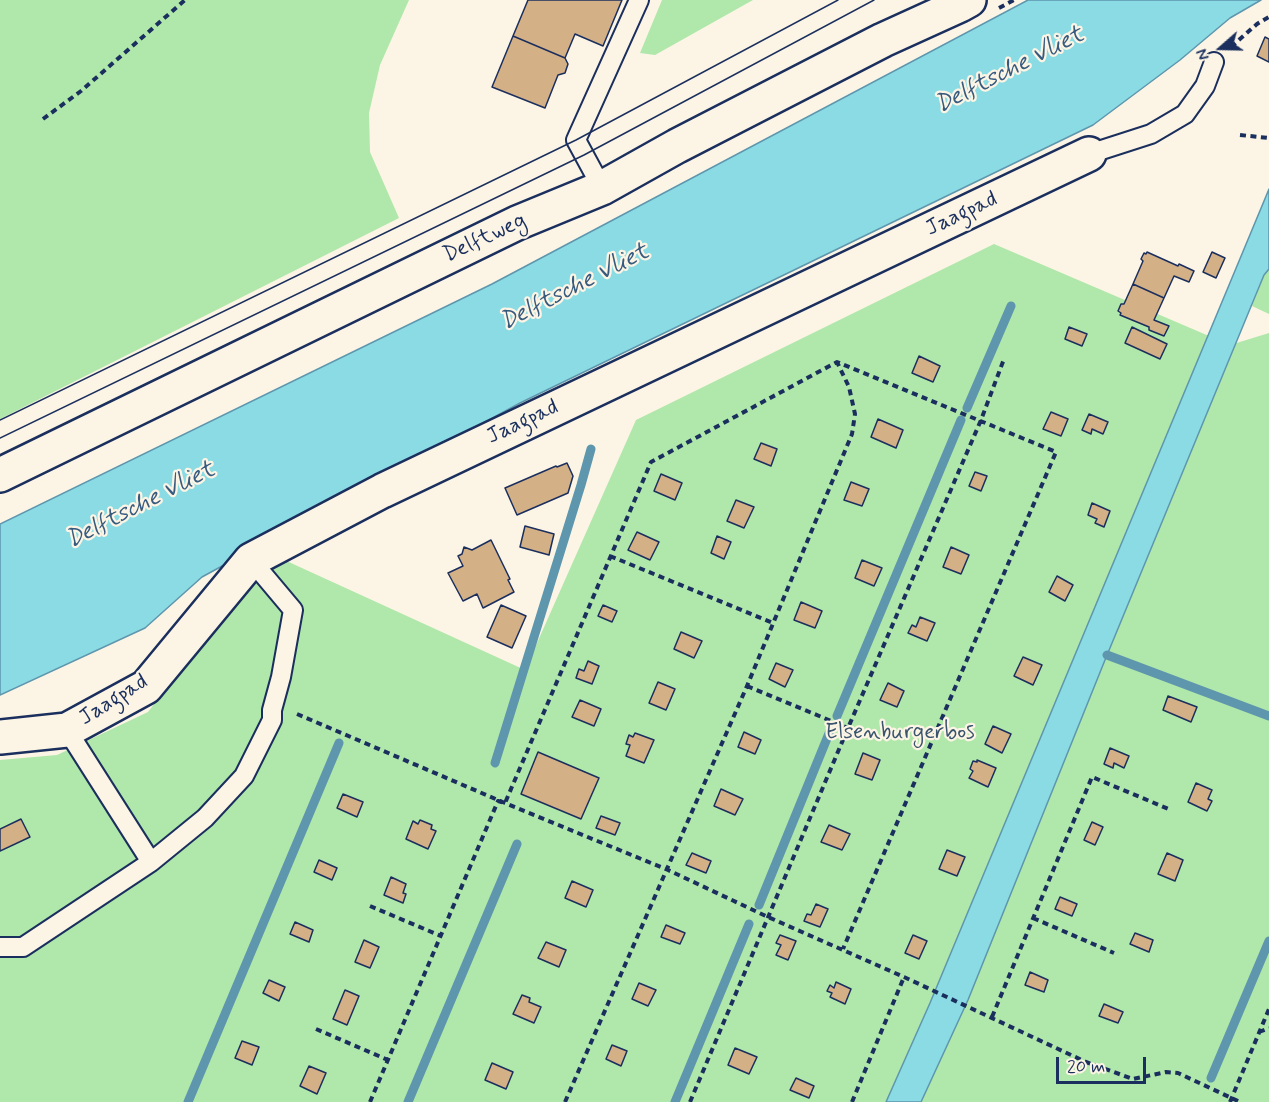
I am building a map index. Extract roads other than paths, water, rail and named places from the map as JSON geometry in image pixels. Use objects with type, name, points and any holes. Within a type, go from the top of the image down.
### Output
[{"type":"street","name":"Delftweg","points":[[0,475],[506,229],[602,188],[677,146],[882,40],[962,2]]},
{"type":"street","name":"Jaagpad","points":[[0,737],[67,730],[146,687],[251,560],[382,491],[1089,153]]},
{"type":"lane","points":[[602,188],[576,140],[639,0]]},
{"type":"lane","points":[[1089,153],[1151,134],[1185,114],[1205,86],[1214,62]]},
{"type":"lane","points":[[0,947],[23,947],[152,862],[205,818],[244,776],[272,720],[272,710],[281,677],[293,610],[251,560]]},
{"type":"lane","points":[[67,730],[152,862]]},
{"type":"water","name":"Delftsche Vliet","points":[[1028,0],[1261,0],[1230,18],[1180,60],[1093,125],[520,403],[202,577],[145,628],[0,695],[0,524],[492,284]]},
{"type":"water","points":[[1269,189],[1269,269],[1264,275],[1105,660],[968,1000],[921,1102],[886,1102],[930,1003]]},
{"type":"waterway","points":[[967,408],[1011,306]]},
{"type":"waterway","points":[[837,716],[961,420]]},
{"type":"waterway","points":[[495,763],[591,449]]},
{"type":"waterway","points":[[1107,655],[1269,716]]},
{"type":"waterway","points":[[759,905],[830,731]]},
{"type":"waterway","points":[[188,1102],[339,743]]},
{"type":"waterway","points":[[408,1102],[517,844]]},
{"type":"waterway","points":[[675,1102],[749,924]]},
{"type":"waterway","points":[[1211,1078],[1269,941]]},
{"type":"tram line","points":[[0,420],[576,140],[838,0]]},
{"type":"tram line","points":[[0,438],[584,155],[874,0]]},
{"type":"park label","name":"Elsenburgerbos","points":[[900,733]]}]
